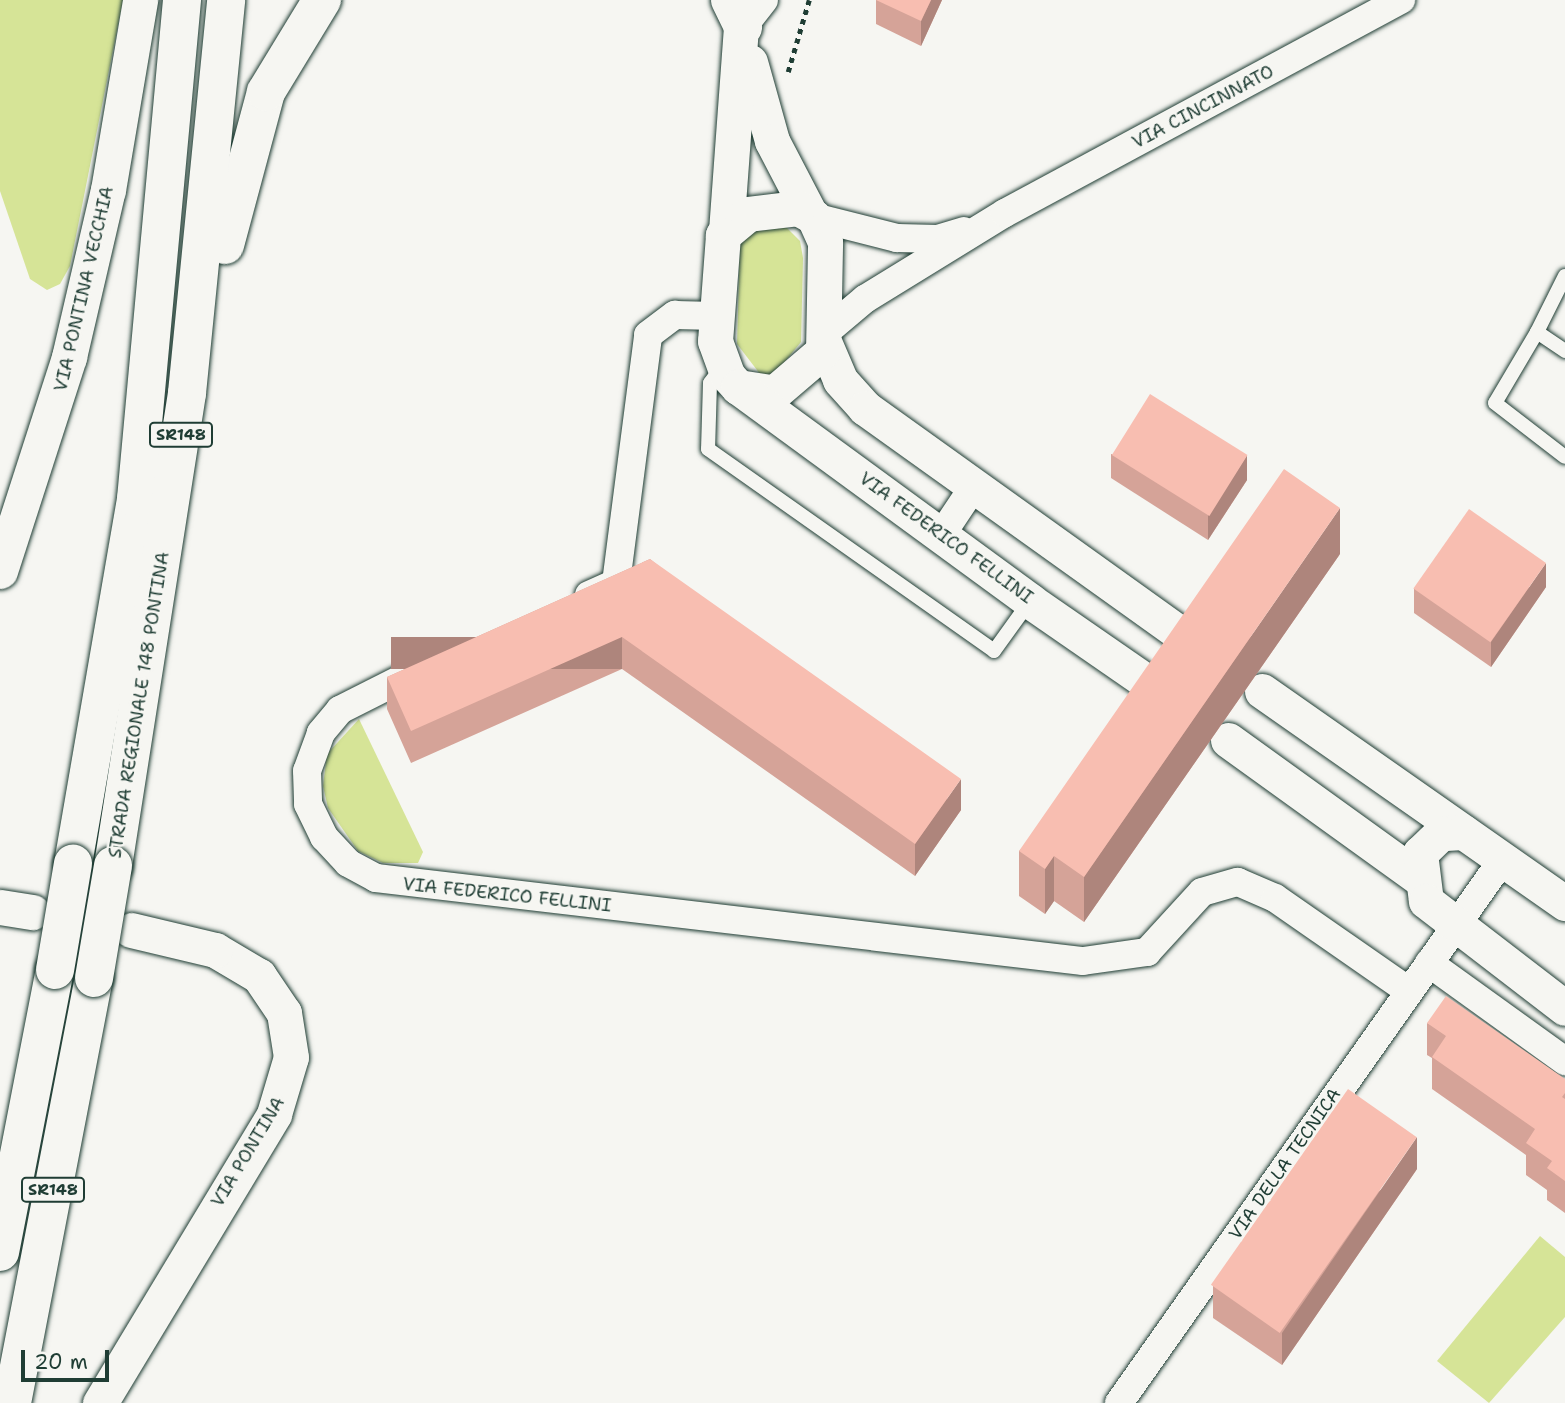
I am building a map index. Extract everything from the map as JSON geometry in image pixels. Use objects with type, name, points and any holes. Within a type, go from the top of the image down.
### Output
[{"type":"highway","name":"STRADA REGIONALE 148 PONTINA","points":[[0,1252],[55,970],[136,499],[182,0]]},
{"type":"highway","name":"STRADA REGIONALE 148 PONTINA","points":[[12,1403],[113,866],[172,500],[226,0]]},
{"type":"highway","points":[[172,500],[251,133],[276,70],[322,0]]},
{"type":"street","name":"VIA PONTINA VECCHIA","points":[[0,571],[69,357],[108,190],[140,0]]},
{"type":"street","name":"VIA CINCINNATO","points":[[826,338],[865,299],[1005,213],[1401,0]]},
{"type":"street","points":[[744,5],[769,135],[812,216],[827,256],[826,338],[816,362],[781,389],[762,394],[730,377],[716,316],[726,231],[744,5]]},
{"type":"street","points":[[726,231],[770,208],[812,216]]},
{"type":"street","name":"VIA CINCINNATO","points":[[812,216],[921,239],[946,237],[1005,213]]},
{"type":"street","points":[[565,605],[616,583],[648,335],[675,315],[716,316]]},
{"type":"street","name":"VIA FEDERICO FELLINI","points":[[730,377],[1030,601],[1164,658],[974,486],[857,401],[826,338]]},
{"type":"street","points":[[942,534],[974,486]]},
{"type":"street","name":"VIA FEDERICO FELLINI","points":[[450,656],[347,704],[313,750],[307,794],[317,827],[340,857],[376,878],[1083,961],[1147,952],[1202,892],[1238,882],[1275,898],[1409,991]]},
{"type":"street","points":[[1262,691],[1565,903]]},
{"type":"street","points":[[1228,740],[1419,878]]},
{"type":"street","points":[[1463,832],[1446,831],[1426,844],[1419,878],[1426,901],[1455,927],[1565,1008]]},
{"type":"street","name":"VIA DELLA TECNICA","points":[[1119,1403],[1503,859]]},
{"type":"street","name":"VIA PONTINA","points":[[100,1403],[274,1114],[291,1057],[284,1013],[258,976],[215,950],[131,930]]},
{"type":"street","points":[[1429,963],[1565,1061]]},
{"type":"lane","points":[[1565,276],[1537,332],[1495,403],[1565,457]]},
{"type":"lane","points":[[1537,332],[1565,351]]},
{"type":"lane","points":[[730,377],[710,383],[708,449],[994,650],[1030,601]]},
{"type":"path","points":[[787,85],[809,0]]},
{"type":"green space","points":[[0,0],[123,0],[70,266],[60,284],[47,290],[30,279],[0,191]]},
{"type":"green space","points":[[785,226],[800,241],[803,258],[801,342],[774,375],[760,374],[737,344],[740,241],[745,230]]},
{"type":"green space","points":[[359,719],[423,852],[418,863],[383,863],[358,851],[328,808],[323,786],[327,754]]},
{"type":"green space","points":[[1540,1236],[1565,1257],[1565,1317],[1489,1403],[1437,1361]]},
{"type":"building","points":[[876,0],[931,0],[921,21]]},
{"type":"building","points":[[1150,394],[1248,455],[1209,516],[1112,455]]},
{"type":"building","points":[[1284,469],[1340,508],[1084,877],[1054,856],[1045,869],[1019,851]]},
{"type":"building","points":[[1469,509],[1546,563],[1490,642],[1413,588]]},
{"type":"building","points":[[650,559],[961,779],[915,844],[622,637],[411,731],[387,677]]},
{"type":"building","points":[[1446,996],[1565,1079],[1565,1093],[1562,1097],[1565,1099],[1565,1181],[1547,1168],[1552,1161],[1526,1143],[1535,1129],[1432,1057],[1446,1036],[1427,1023]]},
{"type":"building","points":[[1348,1089],[1417,1137],[1280,1333],[1211,1285]]}]
